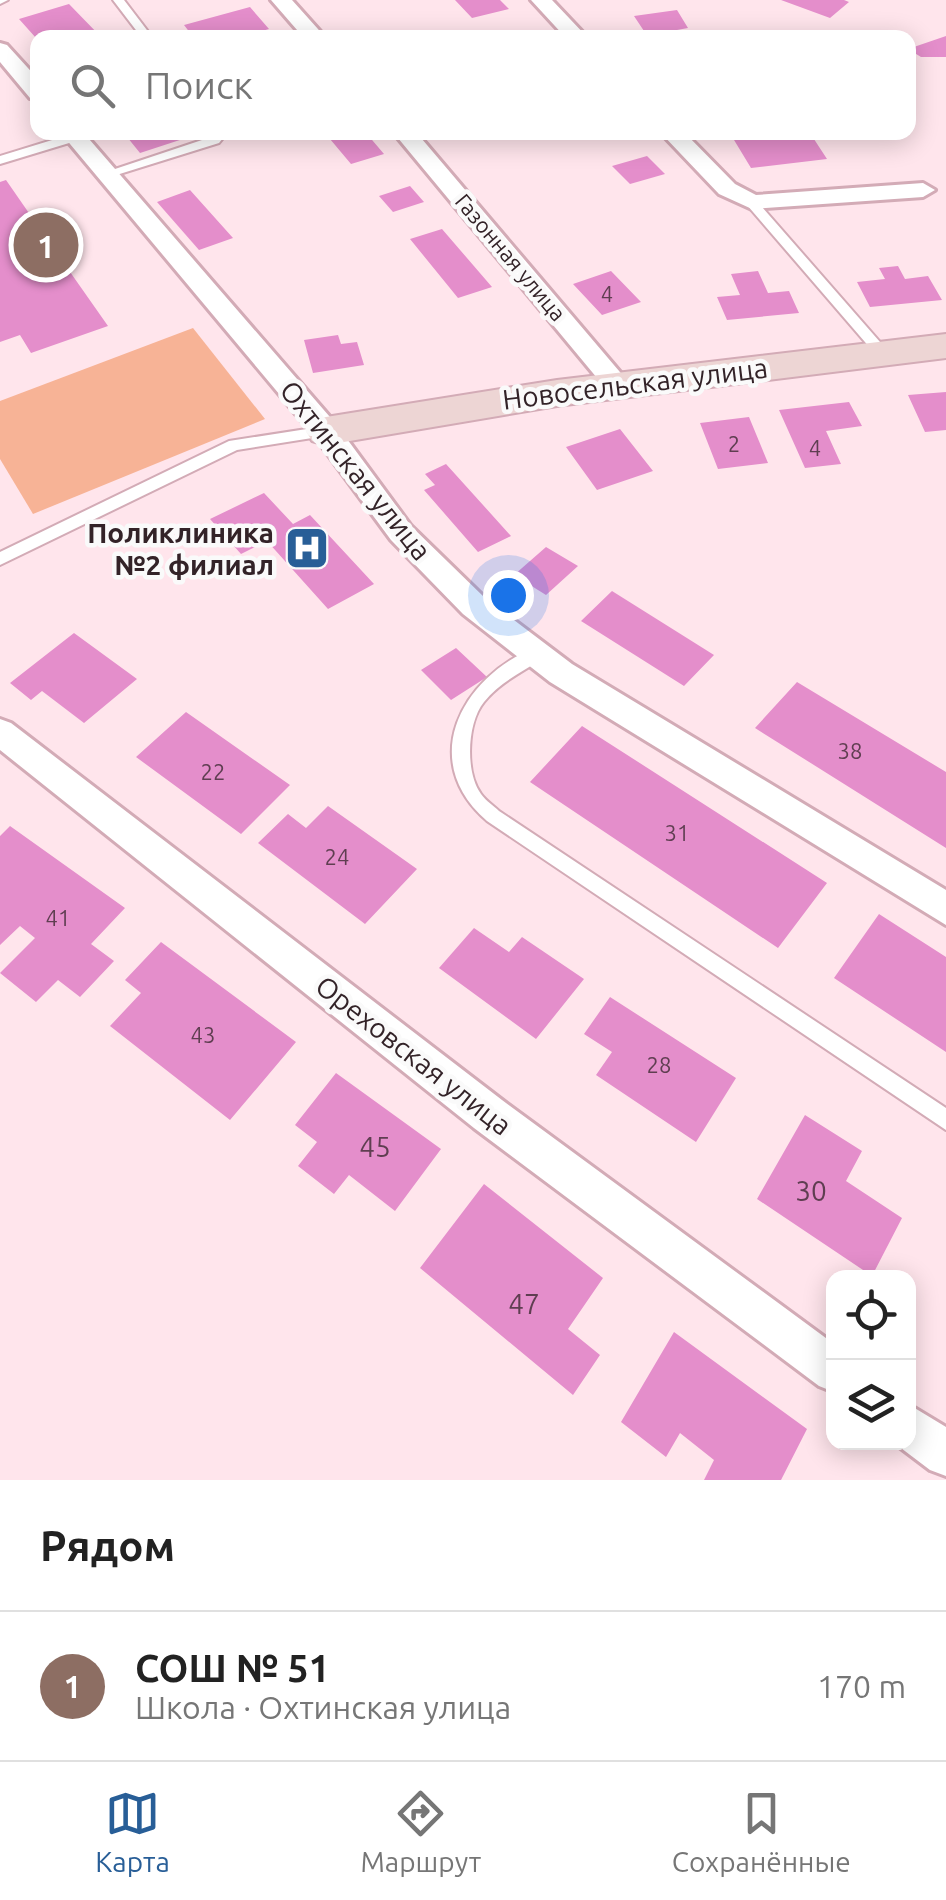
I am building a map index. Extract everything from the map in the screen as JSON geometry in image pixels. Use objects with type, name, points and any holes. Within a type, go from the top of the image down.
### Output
[{"type":"street","points":[[281,0],[309,30]]},
{"type":"street","points":[[541,0],[570,30]]},
{"type":"street","points":[[0,49],[30,83]]},
{"type":"street","name":"Охтинская улица","points":[[77,140],[326,431],[401,532],[474,606],[536,654],[946,909]]},
{"type":"street","name":"Газонная улица","points":[[411,140],[616,384]]},
{"type":"street","points":[[679,140],[727,189],[752,202],[922,190]]},
{"type":"street","name":"Новосельская улица","points":[[326,431],[454,407],[616,384],[946,346]]},
{"type":"street","name":"Ореховская улица","points":[[0,732],[488,1114],[826,1365]]},
{"type":"street","points":[[916,1432],[946,1454]]},
{"type":"lane","points":[[118,0],[142,30]]},
{"type":"lane","points":[[0,160],[58,140]]},
{"type":"lane","points":[[106,174],[215,140]]},
{"type":"lane","points":[[752,202],[882,353]]},
{"type":"lane","points":[[0,559],[234,445],[326,431]]},
{"type":"lane","points":[[536,654],[483,691],[471,705],[464,736],[464,772],[476,800],[946,1120]]},
{"type":"shaded area","points":[[193,328],[265,419],[33,514],[0,459],[0,401]]},
{"type":"building","points":[[455,0],[500,0],[509,9],[472,18]]},
{"type":"building","points":[[781,0],[844,0],[849,2],[830,18]]},
{"type":"building","points":[[69,4],[94,30],[30,31],[19,19]]},
{"type":"building","points":[[250,7],[269,29],[188,30],[184,25]]},
{"type":"building","points":[[677,10],[688,28],[643,30],[634,16]]},
{"type":"building","points":[[946,36],[946,57],[921,57],[916,54],[916,46]]},
{"type":"building","points":[[129,140],[180,140],[140,153]]},
{"type":"building","points":[[331,140],[372,140],[384,154],[351,164]]},
{"type":"building","points":[[734,140],[815,140],[827,159],[751,168]]},
{"type":"building","points":[[647,156],[665,174],[630,184],[612,166]]},
{"type":"building","points":[[6,180],[108,326],[31,353],[20,335],[0,342],[0,182]]},
{"type":"building","points":[[410,186],[424,202],[393,212],[379,196]]},
{"type":"building","points":[[190,190],[233,238],[199,250],[157,202]]},
{"type":"building","points":[[442,229],[492,287],[458,298],[410,239]]},
{"type":"building","points":[[898,266],[905,279],[928,276],[942,300],[870,307],[857,282],[885,279],[879,268]]},
{"type":"building","points":[[611,271],[641,302],[602,315],[573,284]]},
{"type":"building","points":[[758,271],[768,293],[789,291],[799,313],[727,320],[717,297],[740,295],[731,274]]},
{"type":"building","points":[[338,335],[341,344],[357,342],[364,365],[313,373],[304,340]]},
{"type":"building","points":[[946,392],[946,430],[925,432],[908,395]]},
{"type":"building","points":[[849,402],[862,426],[826,431],[841,464],[805,468],[779,410]]},
{"type":"building","points":[[749,417],[768,463],[718,469],[700,423]]},
{"type":"building","points":[[620,429],[653,471],[597,490],[566,447]]},
{"type":"building","points":[[446,464],[511,536],[478,552],[424,490],[435,485],[425,474]]},
{"type":"building","name":"Поликлиника №2 филиал","points":[[264,493],[293,524],[310,515],[374,584],[328,609],[267,541],[241,554],[210,519]]},
{"type":"building","points":[[546,547],[578,566],[546,595],[514,575]]},
{"type":"building","points":[[612,591],[714,655],[684,686],[581,621]]},
{"type":"building","points":[[74,633],[137,679],[84,723],[42,691],[31,700],[10,683]]},
{"type":"building","points":[[456,648],[487,677],[451,700],[421,670]]},
{"type":"building","points":[[797,682],[946,772],[946,848],[755,728]]},
{"type":"building","points":[[186,712],[290,785],[241,834],[136,757]]},
{"type":"building","points":[[582,726],[827,883],[778,948],[530,782]]},
{"type":"building","points":[[328,806],[417,869],[365,924],[258,843],[288,814],[306,828]]},
{"type":"building","points":[[10,826],[125,908],[91,944],[114,961],[80,997],[58,980],[36,1002],[0,973],[35,938],[20,926],[0,945],[0,836]]},
{"type":"building","points":[[879,914],[946,957],[946,1052],[834,978]]},
{"type":"building","points":[[474,928],[509,952],[522,937],[584,979],[536,1039],[439,968]]},
{"type":"building","points":[[161,942],[296,1042],[230,1120],[110,1026],[141,993],[125,980]]},
{"type":"building","points":[[610,997],[736,1078],[696,1142],[596,1075],[612,1052],[584,1034]]},
{"type":"building","points":[[336,1073],[441,1149],[395,1211],[349,1175],[334,1194],[298,1166],[317,1142],[295,1125]]},
{"type":"building","points":[[805,1115],[862,1151],[846,1181],[902,1218],[875,1270],[863,1270],[757,1199]]},
{"type":"building","points":[[484,1184],[603,1278],[568,1329],[600,1355],[573,1395],[420,1268]]},
{"type":"building","points":[[674,1332],[807,1429],[781,1480],[704,1480],[714,1460],[680,1433],[666,1457],[621,1422]]},
{"type":"place","name":"СОШ № 51","points":[[46,245]]},
{"type":"place","name":"Поликлиника №2 филиал","points":[[307,548]]}]
